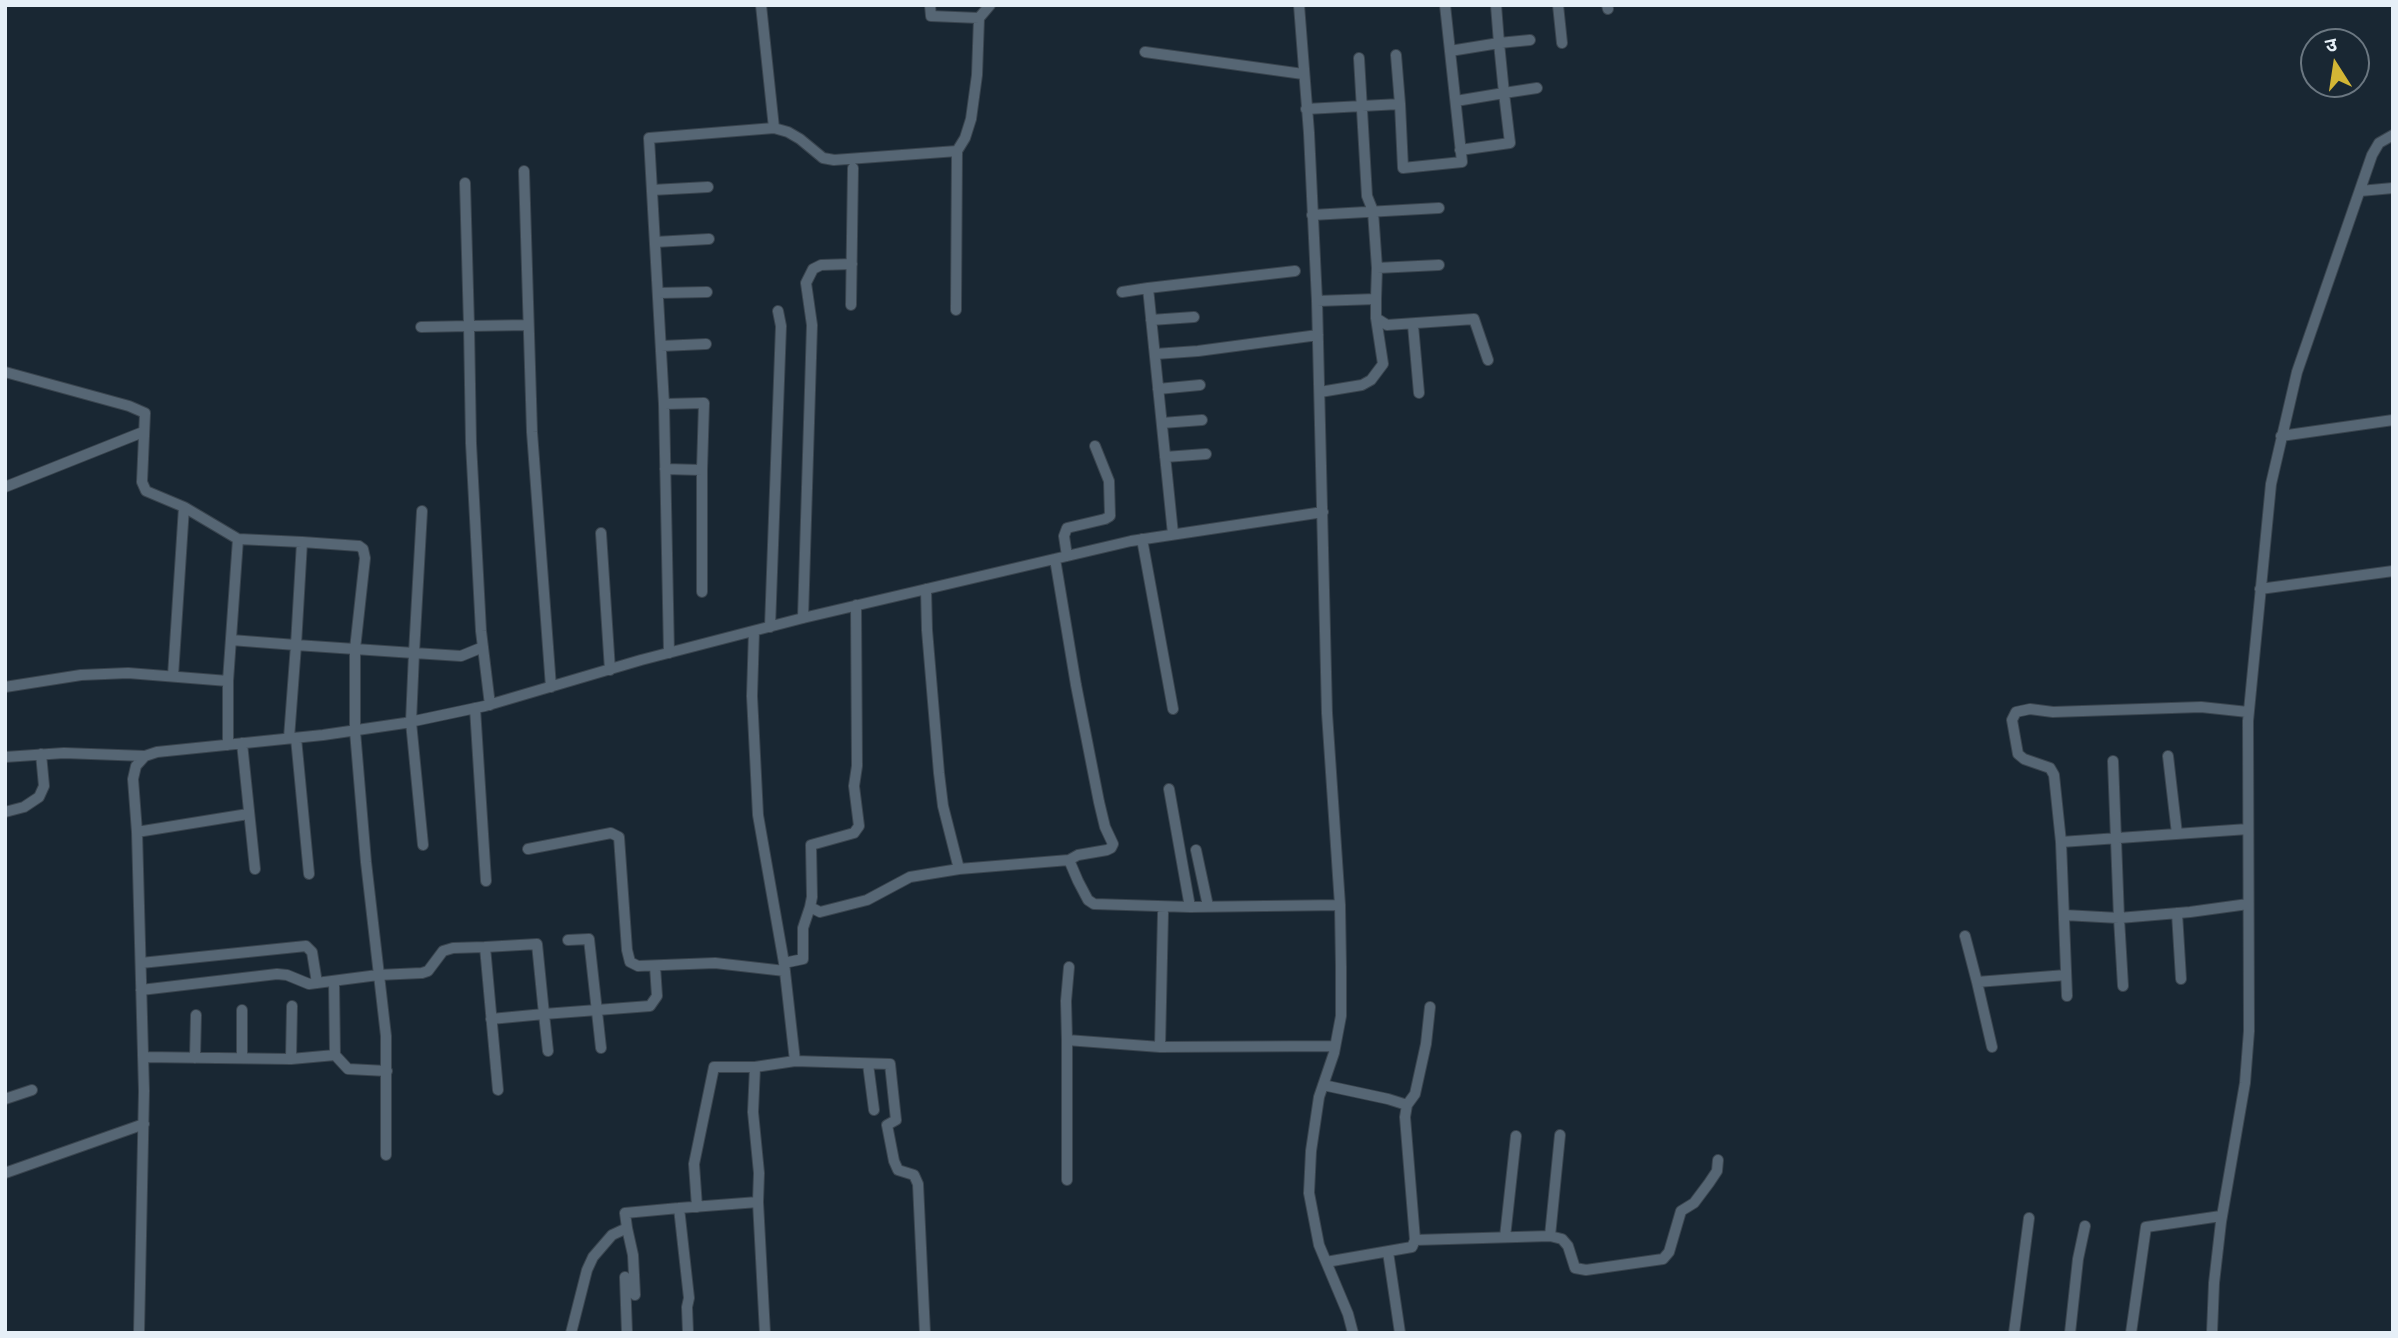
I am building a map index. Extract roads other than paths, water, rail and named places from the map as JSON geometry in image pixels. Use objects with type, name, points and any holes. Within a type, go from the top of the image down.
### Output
[{"type":"street","points":[[761,5],[774,128]]},
{"type":"street","points":[[930,5],[931,16],[979,18]]},
{"type":"street","points":[[956,310],[957,151],[965,138],[971,118],[977,75],[979,18],[990,5]]},
{"type":"street","points":[[1299,5],[1317,301],[1328,739],[1340,905],[1341,1016],[1319,1097],[1311,1151],[1309,1193],[1314,1227],[1353,1333]]},
{"type":"street","points":[[1396,55],[1403,168],[1462,162],[1445,5]]},
{"type":"street","points":[[1461,150],[1510,144],[1496,5]]},
{"type":"street","points":[[1558,5],[1562,43]]},
{"type":"street","points":[[1450,51],[1530,40]]},
{"type":"street","points":[[1144,52],[1303,74]]},
{"type":"street","points":[[1320,392],[1362,385],[1378,372],[1383,364],[1376,318],[1377,268],[1373,211],[1367,196],[1359,58]]},
{"type":"street","points":[[1456,101],[1537,88]]},
{"type":"street","points":[[1306,109],[1400,104]]},
{"type":"street","points":[[669,653],[664,404],[649,138],[774,128],[800,139],[823,158],[834,160],[957,151]]},
{"type":"street","points":[[2212,1333],[2221,1216],[2245,1083],[2249,1031],[2248,712],[2271,484],[2297,372],[2372,155],[2379,143],[2393,135]]},
{"type":"street","points":[[851,305],[853,168]]},
{"type":"street","points":[[524,171],[528,325],[540,550],[551,687]]},
{"type":"street","points":[[465,183],[471,443],[483,647],[490,705]]},
{"type":"street","points":[[652,190],[708,187]]},
{"type":"street","points":[[2360,191],[2393,188]]},
{"type":"street","points":[[1312,215],[1439,208]]},
{"type":"street","points":[[655,242],[709,239]]},
{"type":"street","points":[[803,618],[812,325],[806,283],[813,269],[821,265],[852,264]]},
{"type":"street","points":[[1377,268],[1439,265]]},
{"type":"street","points":[[1122,292],[1295,271]]},
{"type":"street","points":[[1148,288],[1173,534]]},
{"type":"street","points":[[658,293],[707,292]]},
{"type":"street","points":[[1317,301],[1376,299]]},
{"type":"street","points":[[770,627],[781,326],[778,311]]},
{"type":"street","points":[[1151,320],[1194,317]]},
{"type":"street","points":[[1376,318],[1387,325],[1474,319],[1488,360]]},
{"type":"street","points":[[421,327],[528,325]]},
{"type":"street","points":[[1413,325],[1419,393]]},
{"type":"street","points":[[1155,354],[1318,335]]},
{"type":"street","points":[[661,346],[706,344]]},
{"type":"street","points":[[5,372],[129,406],[145,413],[142,482],[146,491],[184,507],[238,539],[359,546],[363,549],[365,558],[355,649],[355,731],[386,1036],[386,1155]]},
{"type":"street","points":[[1158,389],[1200,385]]},
{"type":"street","points":[[664,404],[704,403],[702,592]]},
{"type":"street","points":[[1162,423],[1202,420]]},
{"type":"street","points":[[2281,436],[2393,420]]},
{"type":"street","points":[[5,487],[144,432]]},
{"type":"street","points":[[1067,556],[1064,536],[1067,528],[1105,520],[1110,516],[1109,481],[1095,446]]},
{"type":"street","points":[[1165,457],[1206,454]]},
{"type":"street","points":[[665,469],[702,470]]},
{"type":"street","points":[[173,676],[184,507]]},
{"type":"street","points":[[422,511],[411,722],[423,845]]},
{"type":"street","points":[[5,757],[41,754],[145,756],[157,752],[355,731],[411,722],[490,705],[669,653],[803,618],[1067,556],[1142,539],[1323,512]]},
{"type":"street","points":[[601,533],[610,670]]},
{"type":"street","points":[[228,745],[228,681],[238,539]]},
{"type":"street","points":[[1142,539],[1172,709]]},
{"type":"street","points":[[302,542],[293,738],[309,874]]},
{"type":"street","points":[[810,907],[820,912],[867,900],[910,877],[959,869],[1069,860],[1078,855],[1107,850],[1113,844],[1105,827],[1099,802],[1055,559]]},
{"type":"street","points":[[2260,589],[2393,571]]},
{"type":"street","points":[[926,589],[939,773],[943,806],[959,869]]},
{"type":"street","points":[[528,849],[611,834],[619,837],[627,955],[630,961],[638,966],[715,963],[784,967],[803,959],[803,928],[812,897],[811,845],[854,833],[859,826],[854,786],[857,766],[856,605]]},
{"type":"street","points":[[754,631],[752,695],[757,802],[784,967],[795,1061]]},
{"type":"street","points":[[231,640],[461,656],[483,647]]},
{"type":"street","points":[[5,687],[90,674],[128,673],[228,681]]},
{"type":"street","points":[[2067,996],[2061,842],[2054,775],[2050,768],[2024,759],[2018,754],[2012,720],[2016,712],[2030,709],[2053,712],[2201,707],[2248,712]]},
{"type":"street","points":[[475,708],[486,881]]},
{"type":"street","points":[[242,743],[255,869]]},
{"type":"street","points":[[5,811],[24,807],[39,797],[44,786],[41,754]]},
{"type":"street","points":[[139,1333],[144,1124],[137,832],[133,779],[136,766],[145,756]]},
{"type":"street","points":[[2168,756],[2177,834]]},
{"type":"street","points":[[2113,761],[2123,986]]},
{"type":"street","points":[[1169,789],[1190,906]]},
{"type":"street","points":[[137,832],[248,814]]},
{"type":"street","points":[[2061,842],[2248,830]]},
{"type":"street","points":[[1195,850],[1208,906]]},
{"type":"street","points":[[1069,860],[1072,872],[1088,900],[1094,904],[1340,905]]},
{"type":"street","points":[[2064,915],[2119,918],[2248,904]]},
{"type":"street","points":[[1160,1047],[1163,913]]},
{"type":"street","points":[[2177,913],[2181,979]]},
{"type":"street","points":[[1965,936],[1993,1047]]},
{"type":"street","points":[[568,940],[589,939],[601,1048]]},
{"type":"street","points":[[141,990],[276,974],[287,975],[309,984],[428,971],[443,951],[537,944],[548,1051]]},
{"type":"street","points":[[141,963],[306,946],[312,952],[317,983]]},
{"type":"street","points":[[485,947],[498,1090]]},
{"type":"street","points":[[491,1019],[650,1006],[657,996],[655,966]]},
{"type":"street","points":[[1067,1180],[1066,1001],[1069,967]]},
{"type":"street","points":[[1977,982],[2066,975]]},
{"type":"street","points":[[334,981],[335,1055],[348,1069],[387,1071]]},
{"type":"street","points":[[291,1059],[292,1006]]},
{"type":"street","points":[[1326,1262],[1412,1247],[1415,1240],[1405,1117],[1407,1105],[1415,1094],[1426,1044],[1430,1007]]},
{"type":"street","points":[[242,1010],[242,1058]]},
{"type":"street","points":[[195,1058],[196,1015]]},
{"type":"street","points":[[1067,1040],[1160,1047],[1335,1046]]},
{"type":"street","points":[[143,1057],[291,1059],[335,1055]]},
{"type":"street","points":[[697,1208],[694,1164],[714,1067],[755,1067],[795,1061],[890,1065],[896,1120],[887,1125],[894,1161],[898,1170],[914,1175],[918,1184],[925,1333]]},
{"type":"street","points":[[868,1064],[874,1110]]},
{"type":"street","points":[[755,1067],[753,1112],[759,1173],[765,1333]]},
{"type":"street","points":[[1323,1085],[1407,1105]]},
{"type":"street","points":[[5,1099],[32,1090]]},
{"type":"street","points":[[5,1173],[144,1124]]},
{"type":"street","points":[[1550,1236],[1560,1135]]},
{"type":"street","points":[[1505,1237],[1516,1136]]},
{"type":"street","points":[[1415,1240],[1550,1236],[1562,1239],[1575,1268],[1586,1270],[1663,1259],[1669,1252],[1681,1211],[1693,1203],[1709,1183],[1717,1171],[1718,1160]]},
{"type":"street","points":[[635,1295],[633,1255],[625,1213],[758,1202]]},
{"type":"street","points":[[679,1208],[689,1298],[688,1333]]},
{"type":"street","points":[[2131,1333],[2146,1227],[2221,1216]]},
{"type":"street","points":[[2014,1333],[2029,1218]]},
{"type":"street","points":[[2070,1333],[2078,1259],[2085,1226]]},
{"type":"street","points":[[571,1333],[593,1257],[612,1235],[627,1228]]},
{"type":"street","points":[[1388,1252],[1401,1333]]},
{"type":"street","points":[[625,1277],[627,1333]]}]
